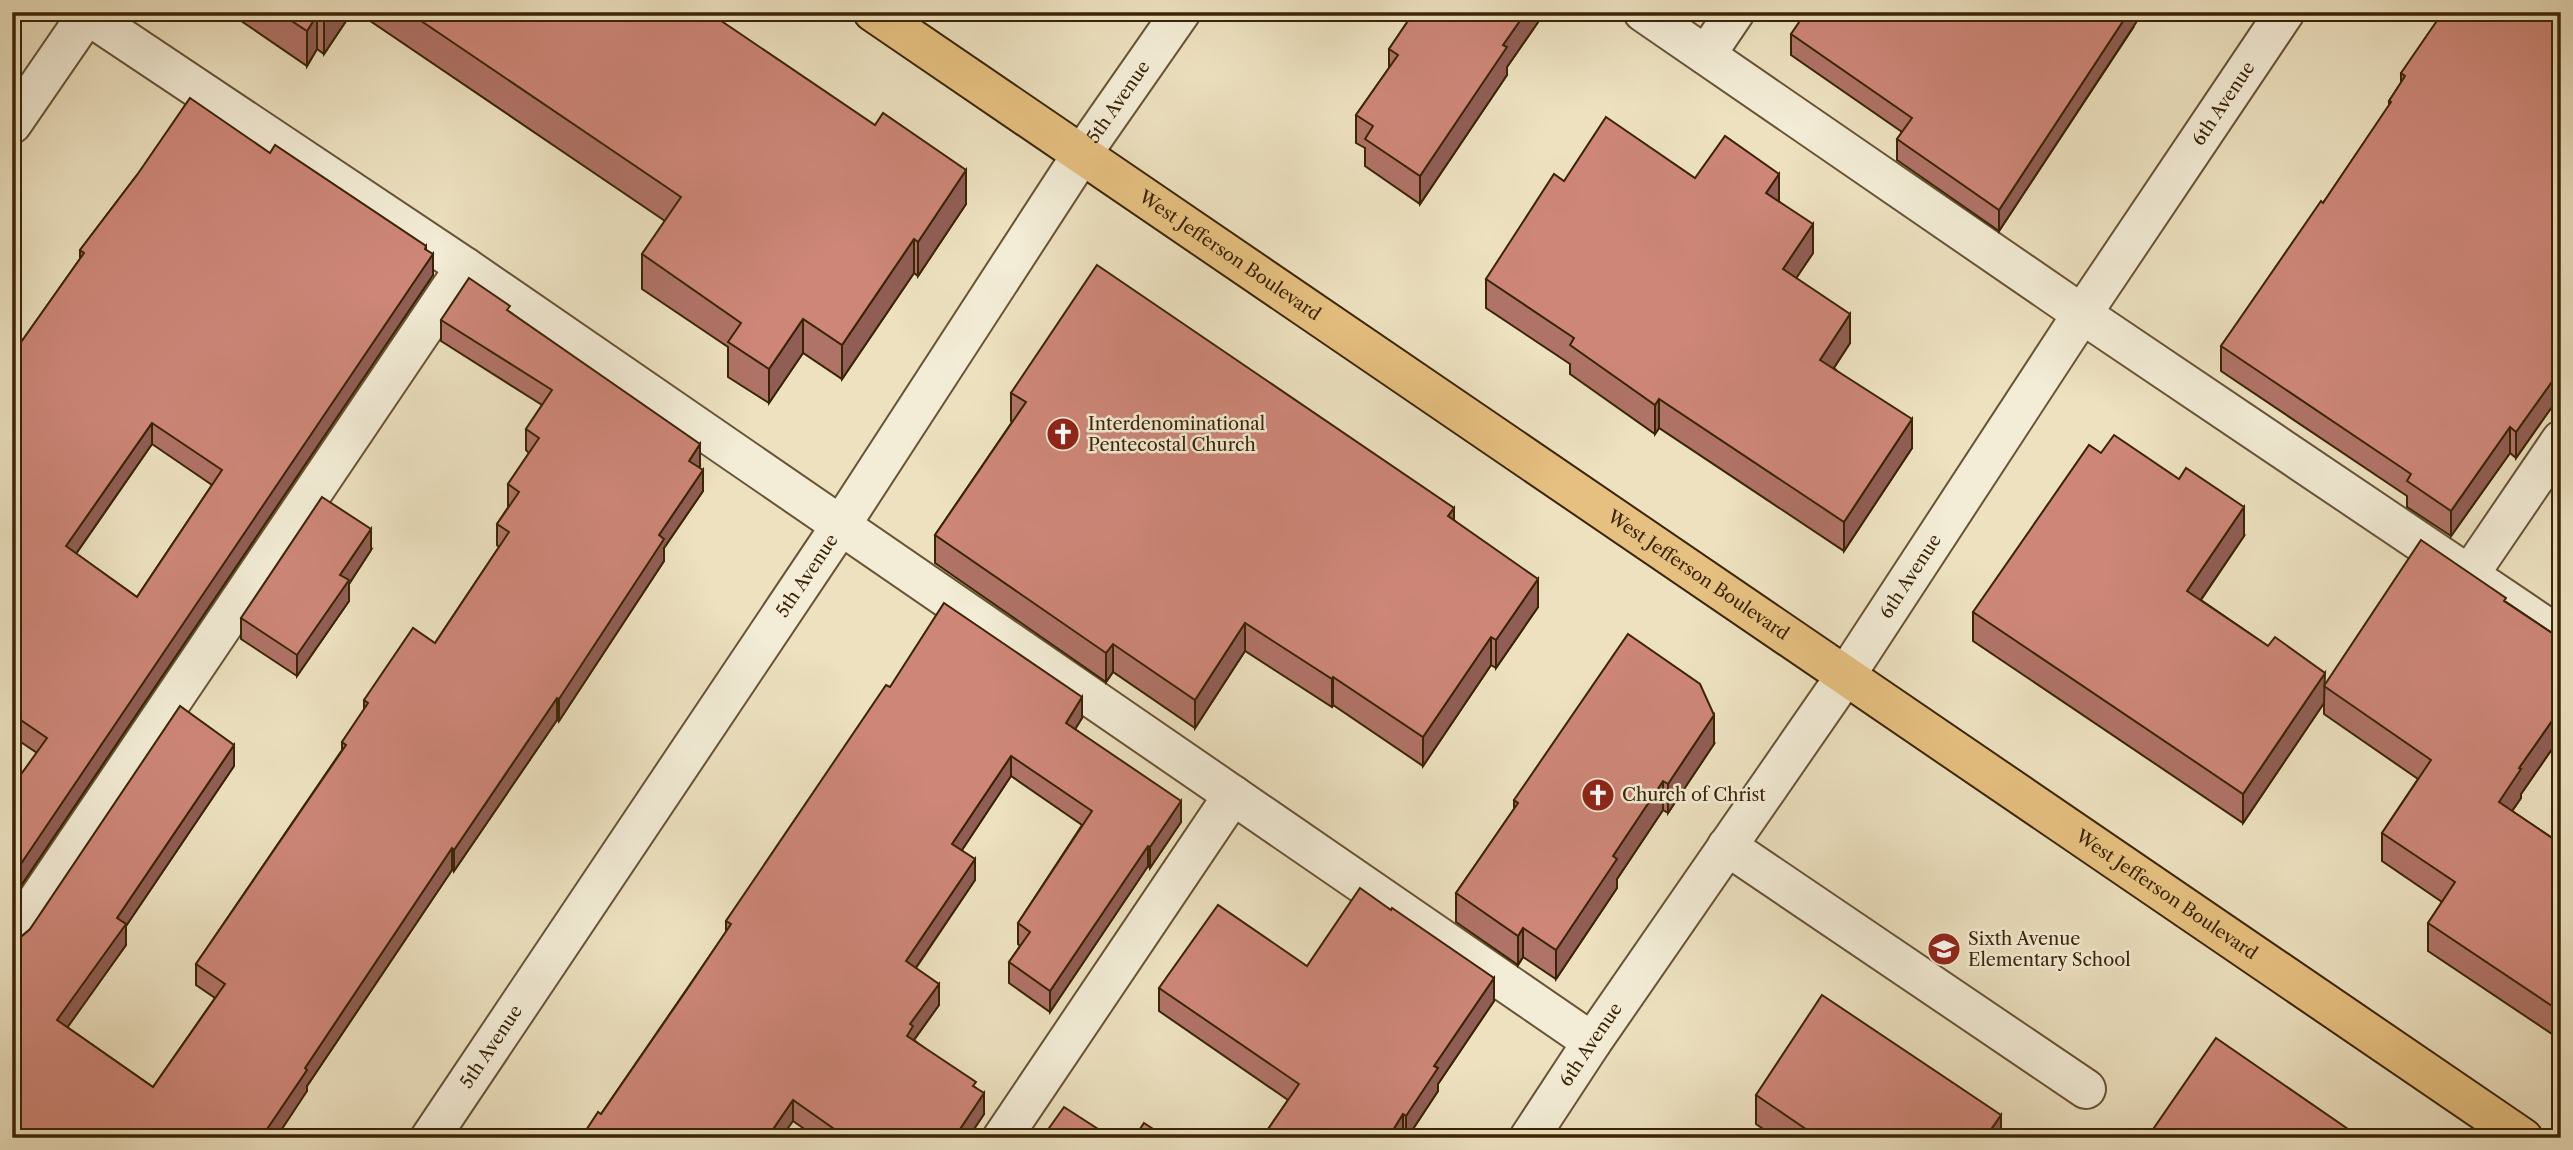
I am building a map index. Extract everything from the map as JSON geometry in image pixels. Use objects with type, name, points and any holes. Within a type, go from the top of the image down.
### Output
[{"type":"main road","name":"West Jefferson Boulevard","points":[[873,12],[2523,1138]]},
{"type":"street","name":"5th Avenue","points":[[430,1138],[841,525],[1082,154],[1181,12]]},
{"type":"street","points":[[1643,12],[2082,314],[2561,637]]},
{"type":"street","points":[[1706,55],[1735,12]]},
{"type":"street","name":"6th Avenue","points":[[1529,1138],[1592,1042],[1846,675],[2082,314],[2286,12]]},
{"type":"street","points":[[12,124],[86,13],[465,267],[1592,1042]]},
{"type":"street","points":[[12,938],[465,267]]},
{"type":"street","points":[[2469,575],[2561,440]]},
{"type":"street","points":[[1002,1138],[1233,795]]},
{"type":"street","points":[[1727,846],[2086,1088]]},
{"type":"building","points":[[278,12],[329,12],[324,19],[317,15],[307,31]]},
{"type":"building","points":[[408,12],[708,12],[875,125],[883,113],[966,170],[918,242],[914,239],[842,345],[803,319],[769,369],[728,342],[741,323],[642,254],[681,197]]},
{"type":"building","points":[[1414,12],[1526,12],[1503,45],[1507,47],[1420,176],[1365,139],[1373,126],[1356,115],[1398,55],[1389,49]]},
{"type":"building","points":[[1806,12],[2129,12],[1999,210],[1897,139],[1912,118],[1791,34]]},
{"type":"building","points":[[2443,12],[2561,12],[2561,369],[2516,432],[2510,427],[2451,511],[2407,481],[2411,474],[2221,346],[2391,102],[2389,101],[2405,76],[2401,73]]},
{"type":"building","points":[[190,98],[270,153],[275,145],[426,246],[425,249],[433,254],[12,877],[12,787],[47,738],[12,714],[12,355],[84,253],[80,250],[137,175]],"holes":[[[152,423],[222,470],[137,597],[66,546]]]},
{"type":"building","points":[[1606,117],[1695,178],[1725,136],[1779,174],[1766,193],[1813,224],[1783,269],[1850,314],[1820,360],[1912,419],[1844,522],[1659,399],[1655,405],[1570,345],[1574,338],[1486,279],[1554,174],[1564,181]]},
{"type":"building","points":[[1097,265],[1454,508],[1448,516],[1538,579],[1496,640],[1491,637],[1423,737],[1245,623],[1195,700],[1113,644],[1106,653],[935,535],[1026,402],[1011,393]]},
{"type":"building","points":[[469,278],[510,306],[507,310],[700,444],[689,461],[703,470],[659,535],[664,539],[559,699],[557,698],[454,850],[452,848],[261,1138],[12,1138],[12,938],[22,936],[30,929],[180,706],[234,745],[117,918],[126,924],[57,1020],[153,1087],[225,984],[196,964],[346,745],[342,742],[368,703],[364,700],[413,628],[435,643],[509,532],[497,524],[519,492],[508,484],[539,438],[526,429],[552,390],[441,320]]},
{"type":"building","points":[[2114,435],[2179,479],[2186,468],[2244,507],[2187,591],[2268,646],[2275,637],[2325,673],[2243,794],[1973,612],[2089,445],[2101,453]]},
{"type":"building","points":[[322,497],[371,529],[340,575],[349,580],[297,655],[241,618]]},
{"type":"building","points":[[2421,540],[2561,639],[2561,708],[2499,802],[2561,844],[2561,1012],[2428,923],[2455,882],[2382,833],[2431,760],[2324,686]]},
{"type":"building","points":[[944,603],[1082,697],[1066,723],[1181,801],[1050,991],[1009,962],[1030,932],[1018,923],[1092,811],[1011,756],[952,844],[975,859],[906,961],[939,984],[910,1024],[913,1026],[907,1036],[976,1082],[973,1086],[984,1093],[954,1138],[847,1138],[793,1100],[767,1138],[581,1138],[598,1112],[601,1114],[688,988],[731,924],[726,921],[886,685],[890,687]]},
{"type":"building","points":[[1628,634],[1700,684],[1714,715],[1668,784],[1663,781],[1613,856],[1617,859],[1556,950],[1523,928],[1518,936],[1456,893],[1518,803],[1514,800]]},
{"type":"building","points":[[1360,888],[1494,978],[1434,1066],[1438,1068],[1388,1138],[1262,1138],[1299,1084],[1159,988],[1218,905],[1307,966]]},
{"type":"building","points":[[1822,995],[2001,1115],[1992,1128],[2008,1138],[1819,1138],[1756,1095]]},
{"type":"building","points":[[2216,1038],[2361,1138],[2147,1138]]},
{"type":"building","points":[[1064,1107],[1112,1138],[1042,1138]]},
{"type":"building","points":[[1144,1123],[1167,1138],[1134,1138]]},
{"type":"place","name":"Interdenominational Pentecostal Church","points":[[1063,434]]},
{"type":"place","name":"Church of Christ","points":[[1598,795]]},
{"type":"place","name":"Sixth Avenue Elementary School","points":[[1944,949]]}]
